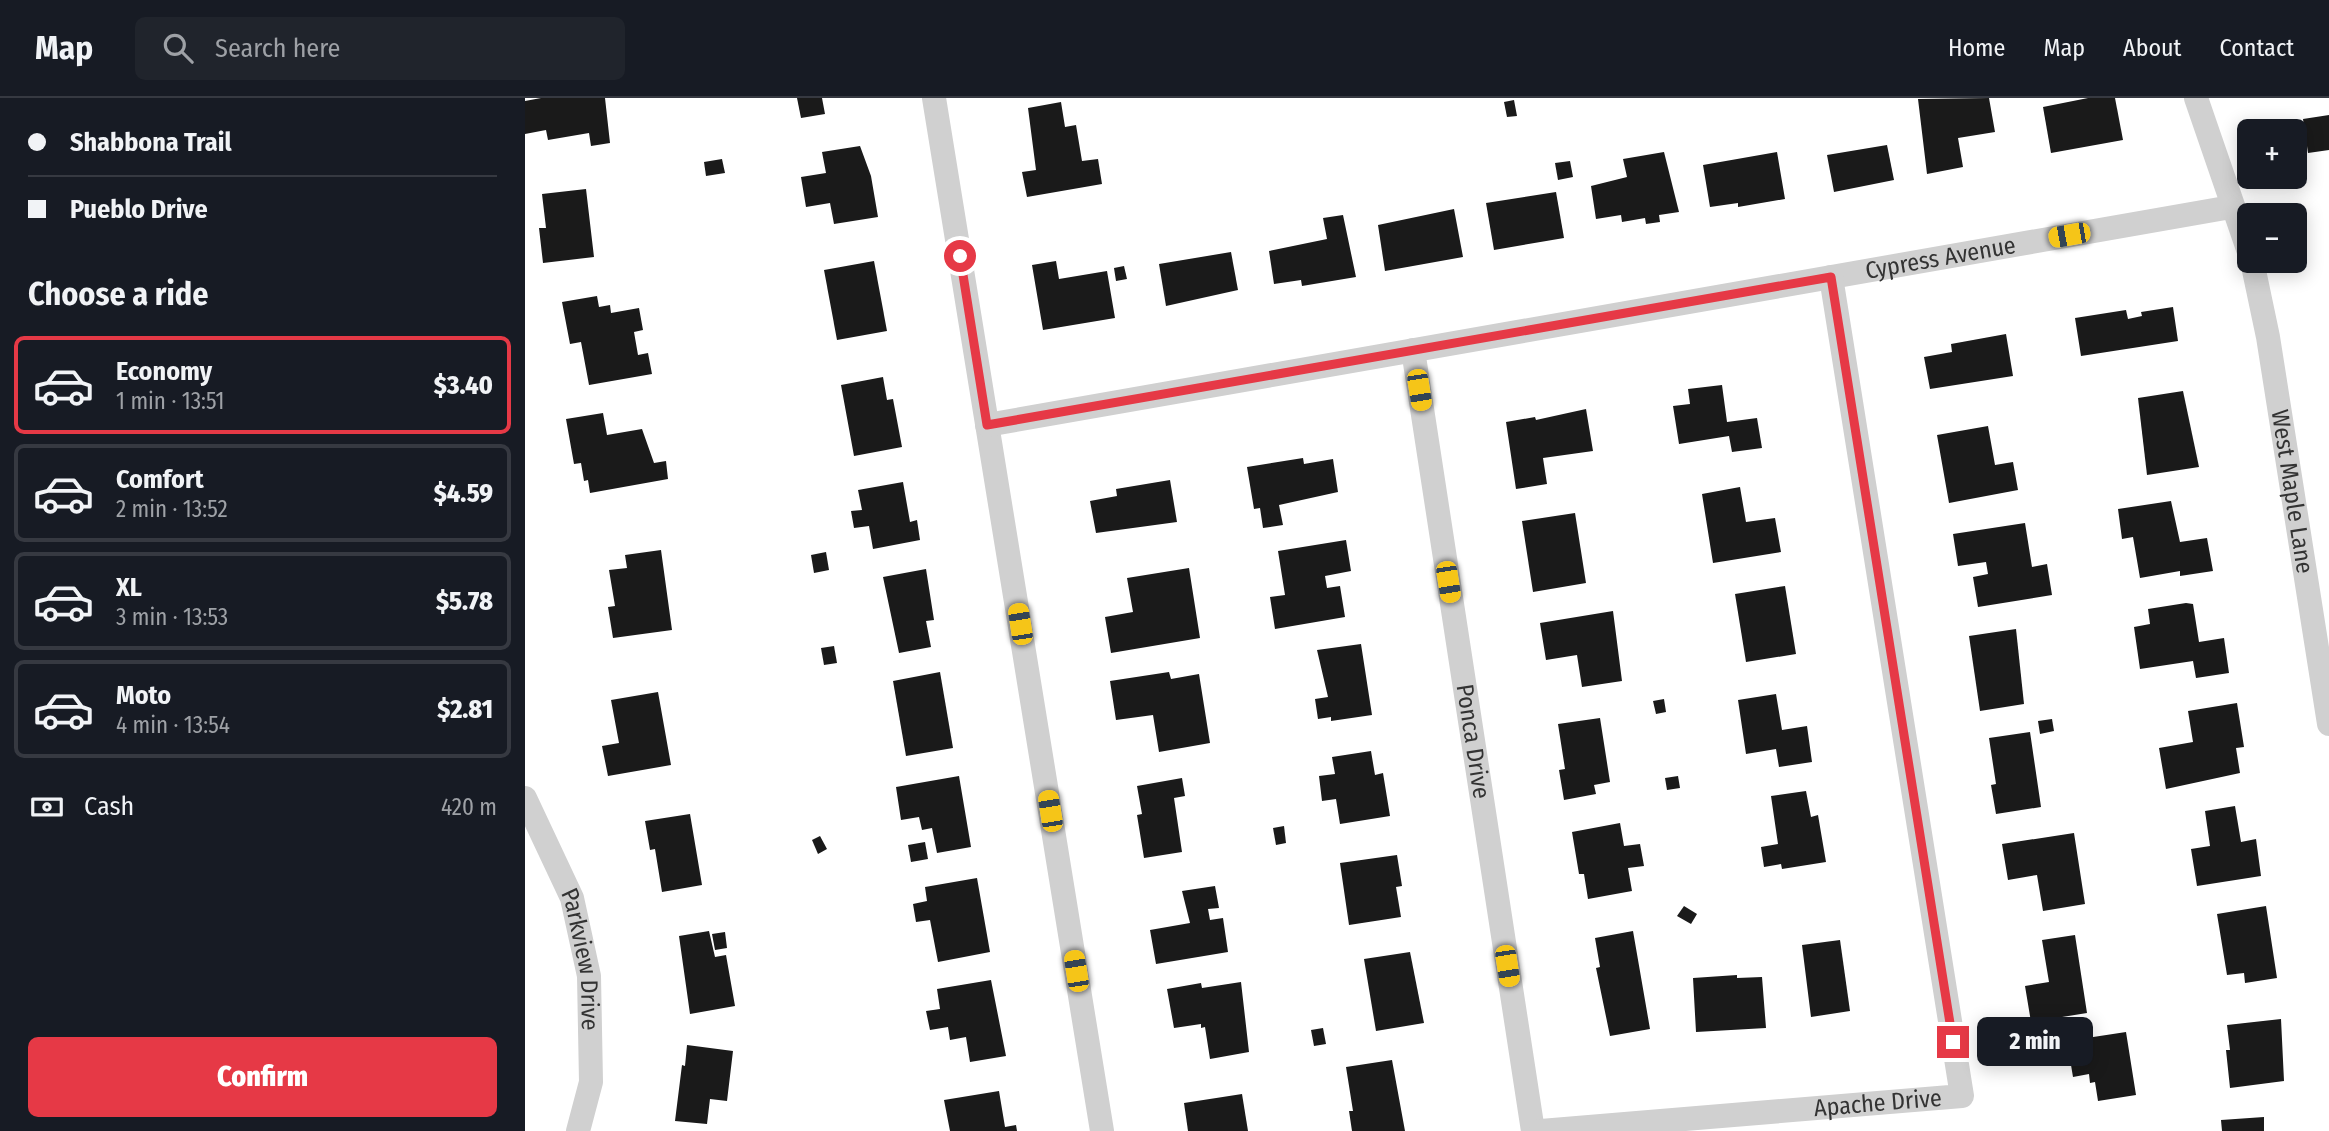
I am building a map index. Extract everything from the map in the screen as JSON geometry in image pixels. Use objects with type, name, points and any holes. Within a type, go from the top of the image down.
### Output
[{"type":"street","points":[[934,98],[1102,1131]]},
{"type":"street","points":[[2196,98],[2237,221]]},
{"type":"street","name":"Cypress Avenue","points":[[987,425],[2231,206]]},
{"type":"street","name":"West Maple Lane","points":[[2255,273],[2268,337],[2329,724]]},
{"type":"street","name":"Apache Drive","points":[[1541,1131],[1962,1096],[1831,277]]},
{"type":"street","name":"Ponca Drive","points":[[1413,350],[1533,1131]]},
{"type":"street","name":"Parkview Drive","points":[[525,799],[572,898],[589,976],[591,1082],[578,1131]]},
{"type":"building","points":[[541,98],[605,98],[610,143],[591,146],[589,133],[548,140],[546,130],[525,134],[525,101]]},
{"type":"building","points":[[797,98],[822,98],[825,114],[801,118]]},
{"type":"building","points":[[1989,98],[1995,132],[1958,138],[1963,167],[1927,174],[1918,99]]},
{"type":"building","points":[[2088,98],[2115,98],[2123,140],[2051,153],[2043,107]]},
{"type":"building","points":[[1514,100],[1517,116],[1507,117],[1504,102]]},
{"type":"building","points":[[1061,102],[1065,127],[1076,125],[1082,161],[1098,159],[1102,184],[1027,197],[1022,172],[1036,170],[1028,108]]},
{"type":"building","points":[[2329,115],[2329,150],[2308,153],[2307,119],[2303,119]]},
{"type":"building","points":[[1887,145],[1894,180],[1834,192],[1827,155]]},
{"type":"building","points":[[860,146],[871,176],[878,217],[834,224],[830,203],[806,207],[801,177],[826,173],[822,152]]},
{"type":"building","points":[[1664,152],[1679,212],[1659,215],[1660,222],[1646,224],[1645,218],[1622,222],[1621,215],[1596,219],[1591,186],[1627,177],[1623,159]]},
{"type":"building","points":[[1777,152],[1785,199],[1738,207],[1738,203],[1710,207],[1703,165]]},
{"type":"building","points":[[722,159],[725,173],[706,176],[704,162]]},
{"type":"building","points":[[1570,161],[1573,177],[1558,180],[1555,163]]},
{"type":"building","points":[[586,189],[594,257],[543,263],[539,228],[546,228],[542,194]]},
{"type":"building","points":[[1556,192],[1564,238],[1494,250],[1486,203]]},
{"type":"building","points":[[1454,209],[1463,257],[1385,271],[1378,225]]},
{"type":"building","points":[[1343,215],[1356,277],[1302,286],[1301,280],[1274,284],[1269,251],[1327,239],[1323,218]]},
{"type":"building","points":[[1231,252],[1238,290],[1166,306],[1159,264]]},
{"type":"building","points":[[874,261],[887,331],[837,340],[824,270]]},
{"type":"building","points":[[1056,261],[1059,279],[1107,271],[1115,318],[1043,330],[1032,265]]},
{"type":"building","points":[[1124,266],[1127,279],[1116,281],[1114,268]]},
{"type":"building","points":[[597,296],[599,307],[610,305],[611,313],[639,308],[643,330],[634,332],[638,355],[648,353],[652,374],[589,385],[581,342],[570,344],[562,302]]},
{"type":"building","points":[[2173,307],[2178,341],[2081,356],[2075,318],[2126,310],[2128,319],[2142,316],[2141,312]]},
{"type":"building","points":[[2006,334],[2013,376],[1930,389],[1924,357],[1952,352],[1951,344]]},
{"type":"building","points":[[883,377],[887,400],[893,399],[902,447],[854,456],[841,385]]},
{"type":"building","points":[[1722,385],[1727,422],[1757,418],[1762,448],[1732,452],[1729,436],[1679,444],[1673,406],[1690,404],[1688,389]]},
{"type":"building","points":[[2183,391],[2199,467],[2147,475],[2138,398]]},
{"type":"building","points":[[1586,409],[1593,451],[1543,458],[1547,484],[1516,489],[1506,422],[1535,417],[1536,420]]},
{"type":"building","points":[[603,413],[607,435],[642,429],[654,463],[666,461],[668,479],[590,493],[588,480],[584,481],[581,463],[574,464],[566,419]]},
{"type":"building","points":[[1988,426],[1995,465],[2013,462],[2018,490],[1949,503],[1937,435]]},
{"type":"building","points":[[1303,458],[1304,464],[1333,459],[1338,492],[1279,505],[1283,525],[1263,528],[1260,508],[1254,509],[1247,467]]},
{"type":"building","points":[[1170,480],[1177,522],[1096,533],[1090,501],[1117,496],[1116,489]]},
{"type":"building","points":[[903,482],[910,522],[917,520],[920,540],[873,549],[869,526],[854,528],[851,511],[862,510],[858,490]]},
{"type":"building","points":[[1740,487],[1746,522],[1775,518],[1781,552],[1713,563],[1702,494]]},
{"type":"building","points":[[2171,501],[2180,542],[2207,538],[2213,571],[2180,576],[2180,571],[2140,578],[2133,537],[2122,539],[2118,509]]},
{"type":"building","points":[[1575,513],[1586,583],[1533,592],[1522,521]]},
{"type":"building","points":[[2025,523],[2032,567],[2047,564],[2052,595],[1978,607],[1973,577],[1988,574],[1986,562],[1958,566],[1953,534]]},
{"type":"building","points":[[1346,540],[1351,571],[1325,576],[1327,588],[1340,586],[1345,617],[1275,629],[1270,597],[1285,595],[1278,551]]},
{"type":"building","points":[[661,550],[672,630],[613,638],[608,607],[615,606],[609,570],[627,568],[625,555]]},
{"type":"building","points":[[826,552],[829,570],[814,573],[811,555]]},
{"type":"building","points":[[1189,568],[1200,638],[1111,653],[1105,617],[1133,612],[1127,578]]},
{"type":"building","points":[[926,569],[934,620],[926,621],[931,647],[899,653],[883,577]]},
{"type":"building","points":[[1785,586],[1796,654],[1746,662],[1735,594]]},
{"type":"building","points":[[2193,604],[2199,642],[2224,638],[2229,673],[2196,678],[2193,661],[2140,669],[2134,627],[2150,624],[2148,609]]},
{"type":"building","points":[[1613,611],[1622,681],[1582,687],[1577,655],[1546,660],[1540,623]]},
{"type":"building","points":[[2016,629],[2024,704],[1980,711],[1969,636]]},
{"type":"building","points":[[1361,644],[1372,715],[1331,721],[1331,717],[1318,719],[1315,699],[1328,697],[1317,650]]},
{"type":"building","points":[[834,646],[837,663],[824,665],[821,648]]},
{"type":"building","points":[[940,672],[953,748],[906,756],[893,681]]},
{"type":"building","points":[[1169,672],[1171,679],[1199,674],[1210,743],[1159,752],[1153,715],[1116,720],[1110,681]]},
{"type":"building","points":[[658,692],[671,765],[608,776],[602,746],[619,743],[611,700]]},
{"type":"building","points":[[1776,694],[1782,730],[1807,726],[1812,762],[1779,767],[1776,749],[1746,754],[1738,700]]},
{"type":"building","points":[[1664,699],[1666,712],[1656,714],[1653,701]]},
{"type":"building","points":[[2237,703],[2244,747],[2236,748],[2240,773],[2166,789],[2159,748],[2193,742],[2188,711]]},
{"type":"building","points":[[1600,718],[1610,782],[1594,785],[1596,794],[1564,800],[1559,770],[1565,769],[1558,724]]},
{"type":"building","points":[[2052,719],[2054,731],[2040,734],[2038,721]]},
{"type":"building","points":[[2030,732],[2041,807],[1996,814],[1991,785],[1996,784],[1989,738]]},
{"type":"building","points":[[1371,751],[1375,775],[1383,773],[1390,816],[1340,824],[1336,799],[1322,801],[1319,776],[1335,774],[1332,757]]},
{"type":"building","points":[[959,776],[971,847],[937,853],[932,828],[922,830],[919,817],[901,820],[896,787]]},
{"type":"building","points":[[1678,776],[1680,788],[1667,790],[1665,778]]},
{"type":"building","points":[[1182,778],[1185,796],[1174,798],[1182,852],[1144,858],[1137,815],[1142,814],[1137,786]]},
{"type":"building","points":[[1806,791],[1811,817],[1818,815],[1826,862],[1782,869],[1781,864],[1764,867],[1761,847],[1778,844],[1771,796]]},
{"type":"building","points":[[2235,806],[2241,842],[2256,839],[2261,876],[2197,886],[2191,849],[2210,846],[2205,811]]},
{"type":"building","points":[[690,814],[702,885],[662,892],[655,849],[650,850],[645,821]]},
{"type":"building","points":[[1620,823],[1624,846],[1640,844],[1644,866],[1628,868],[1632,891],[1588,899],[1584,874],[1579,874],[1572,832]]},
{"type":"building","points":[[1284,826],[1286,843],[1276,845],[1273,828]]},
{"type":"building","points":[[2074,833],[2085,904],[2043,911],[2037,875],[2008,880],[2002,844]]},
{"type":"building","points":[[820,836],[827,849],[818,854],[812,840]]},
{"type":"building","points":[[925,842],[928,859],[911,862],[908,845]]},
{"type":"building","points":[[1397,855],[1402,886],[1396,887],[1401,917],[1349,925],[1340,863]]},
{"type":"building","points":[[977,878],[990,952],[938,962],[930,920],[916,922],[913,904],[927,901],[925,887]]},
{"type":"building","points":[[1215,886],[1219,908],[1208,909],[1210,920],[1223,918],[1228,952],[1156,964],[1150,930],[1190,923],[1182,891]]},
{"type":"building","points":[[1684,906],[1697,914],[1691,924],[1677,916]]},
{"type":"building","points":[[2266,906],[2277,978],[2245,983],[2244,973],[2227,975],[2217,914]]},
{"type":"building","points":[[709,931],[715,957],[726,955],[735,1006],[690,1014],[679,936]]},
{"type":"building","points":[[1633,931],[1650,1029],[1610,1036],[1596,968],[1600,967],[1595,938]]},
{"type":"building","points":[[725,932],[727,948],[715,950],[712,934]]},
{"type":"building","points":[[2075,935],[2087,1013],[2031,1022],[2025,986],[2049,982],[2042,940]]},
{"type":"building","points":[[1840,940],[1850,1011],[1811,1017],[1802,945]]},
{"type":"building","points":[[1410,952],[1424,1023],[1376,1031],[1364,959]]},
{"type":"building","points":[[1737,975],[1737,978],[1762,977],[1766,1028],[1696,1032],[1693,978]]},
{"type":"building","points":[[991,980],[1006,1056],[970,1062],[966,1037],[950,1040],[948,1027],[930,1030],[926,1011],[940,1009],[937,989]]},
{"type":"building","points":[[1241,982],[1249,1052],[1210,1059],[1205,1027],[1201,1028],[1201,1024],[1174,1028],[1167,989],[1201,983],[1202,988]]},
{"type":"building","points":[[2281,1019],[2284,1081],[2230,1088],[2226,1050],[2230,1050],[2227,1025]]},
{"type":"building","points":[[1323,1028],[1326,1044],[1314,1046],[1311,1030]]},
{"type":"building","points":[[2126,1032],[2136,1095],[2098,1101],[2095,1082],[2090,1083],[2089,1074],[2073,1077],[2067,1041]]},
{"type":"building","points":[[687,1045],[733,1051],[727,1101],[710,1099],[707,1124],[675,1121]]},
{"type":"building","points":[[1392,1060],[1405,1131],[1352,1131],[1349,1111],[1353,1111],[1346,1067]]},
{"type":"building","points":[[999,1091],[1005,1127],[1016,1125],[1017,1131],[950,1131],[944,1100]]},
{"type":"building","points":[[1242,1094],[1248,1131],[1188,1131],[1184,1103]]},
{"type":"building","points":[[2264,1117],[2264,1131],[2222,1131],[2221,1120]]},
{"type":"route","points":[[960,256],[987,425],[1831,277],[1953,1042]]}]
